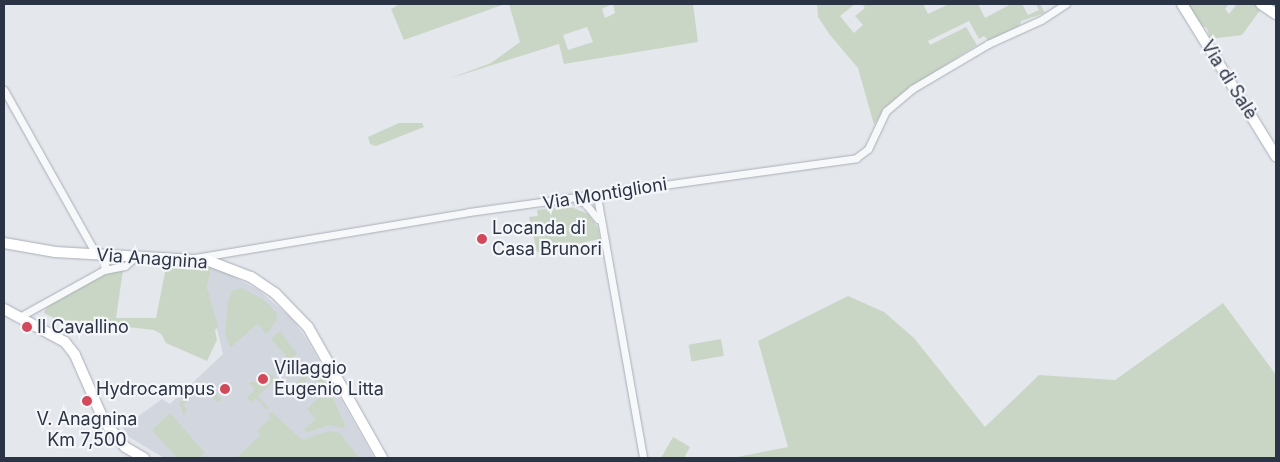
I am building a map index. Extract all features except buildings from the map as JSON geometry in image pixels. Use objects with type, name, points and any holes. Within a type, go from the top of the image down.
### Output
[{"type":"main road","name":"Via di Salè","points":[[1182,4],[1276,156]]},
{"type":"main road","points":[[1261,4],[1276,14]]},
{"type":"main road","name":"Via Anagnina","points":[[4,243],[35,250],[134,258],[190,259],[229,267],[275,293],[308,327],[382,458]]},
{"type":"main road","points":[[4,308],[65,342],[75,355],[104,421],[125,447],[144,458]]},
{"type":"street","name":"Via Montiglioni","points":[[190,259],[229,250],[469,212],[572,200],[856,158],[868,149],[886,111],[912,89],[986,45],[1041,20],[1066,4]]},
{"type":"street","points":[[4,90],[96,254],[108,263],[104,270]]},
{"type":"street","points":[[597,196],[643,458]]},
{"type":"street","points":[[572,200],[584,202],[595,212],[602,229]]},
{"type":"street","points":[[229,250],[224,257],[229,267]]},
{"type":"street","points":[[21,316],[124,257]]},
{"type":"street","points":[[104,270],[126,266],[134,258]]},
{"type":"shaded area","name":"Villaggio Eugenio Litta","points":[[212,265],[260,291],[293,320],[307,340],[374,458],[164,458],[129,437],[120,424],[133,420],[162,399],[170,404],[223,354],[207,287]]},
{"type":"green space","points":[[400,4],[505,4],[404,40],[391,9]]},
{"type":"green space","points":[[509,4],[612,4],[602,9],[605,18],[615,13],[613,4],[693,4],[698,42],[564,64],[559,44],[448,79],[491,63],[520,42]],"holes":[[[587,27],[593,42],[568,50],[563,35]]]},
{"type":"green space","points":[[817,4],[855,4],[840,16],[854,33],[863,25],[855,16],[865,8],[862,4],[923,4],[928,14],[949,4],[978,4],[985,18],[1011,4],[1022,4],[1028,15],[1039,10],[1036,4],[1040,4],[1045,13],[1021,21],[1020,25],[989,41],[984,36],[979,39],[969,21],[928,41],[930,45],[966,27],[977,45],[905,91],[884,109],[874,125],[858,68],[830,35],[818,17]]},
{"type":"green space","points":[[1188,4],[1229,4],[1225,9],[1229,14],[1237,4],[1254,4],[1261,9],[1242,35],[1210,39],[1207,28],[1202,26]]},
{"type":"green space","points":[[399,123],[422,123],[424,127],[376,146],[370,144],[368,137]]},
{"type":"green space","points":[[569,206],[588,214],[598,228],[600,239],[537,252],[529,217],[538,216],[537,210]]},
{"type":"green space","points":[[167,262],[212,265],[207,287],[218,327],[215,330],[217,340],[207,361],[166,343],[161,334],[154,330],[56,319],[44,313],[46,308],[96,277],[123,270],[116,318],[156,318]]},
{"type":"green space","points":[[242,288],[264,300],[277,313],[277,319],[267,334],[257,324],[230,348],[225,332],[228,301],[233,290]]},
{"type":"green space","points":[[848,296],[884,312],[914,338],[985,427],[1039,375],[1115,380],[1223,303],[1276,375],[1276,458],[732,458],[788,447],[758,341]]},
{"type":"green space","points":[[280,331],[297,354],[278,374],[273,369],[286,356],[271,339]]},
{"type":"green space","points":[[721,339],[724,356],[691,361],[689,345]]},
{"type":"green space","points":[[308,367],[318,369],[345,425],[344,428],[328,425],[309,432],[303,430],[316,419],[307,409],[321,396],[324,399],[327,396],[324,391],[325,385],[317,382],[311,373],[306,378],[306,385],[296,395],[290,389],[309,370]]},
{"type":"green space","points":[[269,372],[276,379],[258,396],[269,408],[267,410],[256,398],[251,402],[247,397],[255,390],[249,382],[257,382]]},
{"type":"green space","points":[[200,382],[207,383],[222,399],[217,402],[202,387],[183,405],[187,409],[184,416],[179,403]]},
{"type":"green space","points":[[272,412],[302,440],[329,431],[340,433],[359,458],[236,458],[261,435],[257,431],[271,418],[268,415]]},
{"type":"green space","points":[[170,413],[205,453],[200,458],[177,458],[152,430]]},
{"type":"green space","points":[[673,437],[690,447],[684,458],[661,458]]},
{"type":"place","name":"Locanda di Casa Brunori","points":[[482,239]]},
{"type":"place","name":"Il Cavallino","points":[[27,327]]},
{"type":"place","name":"Villaggio Eugenio Litta","points":[[263,379]]},
{"type":"place","name":"Hydrocampus","points":[[225,389]]},
{"type":"place","name":"V. Anagnina Km 7,500","points":[[87,401]]}]
